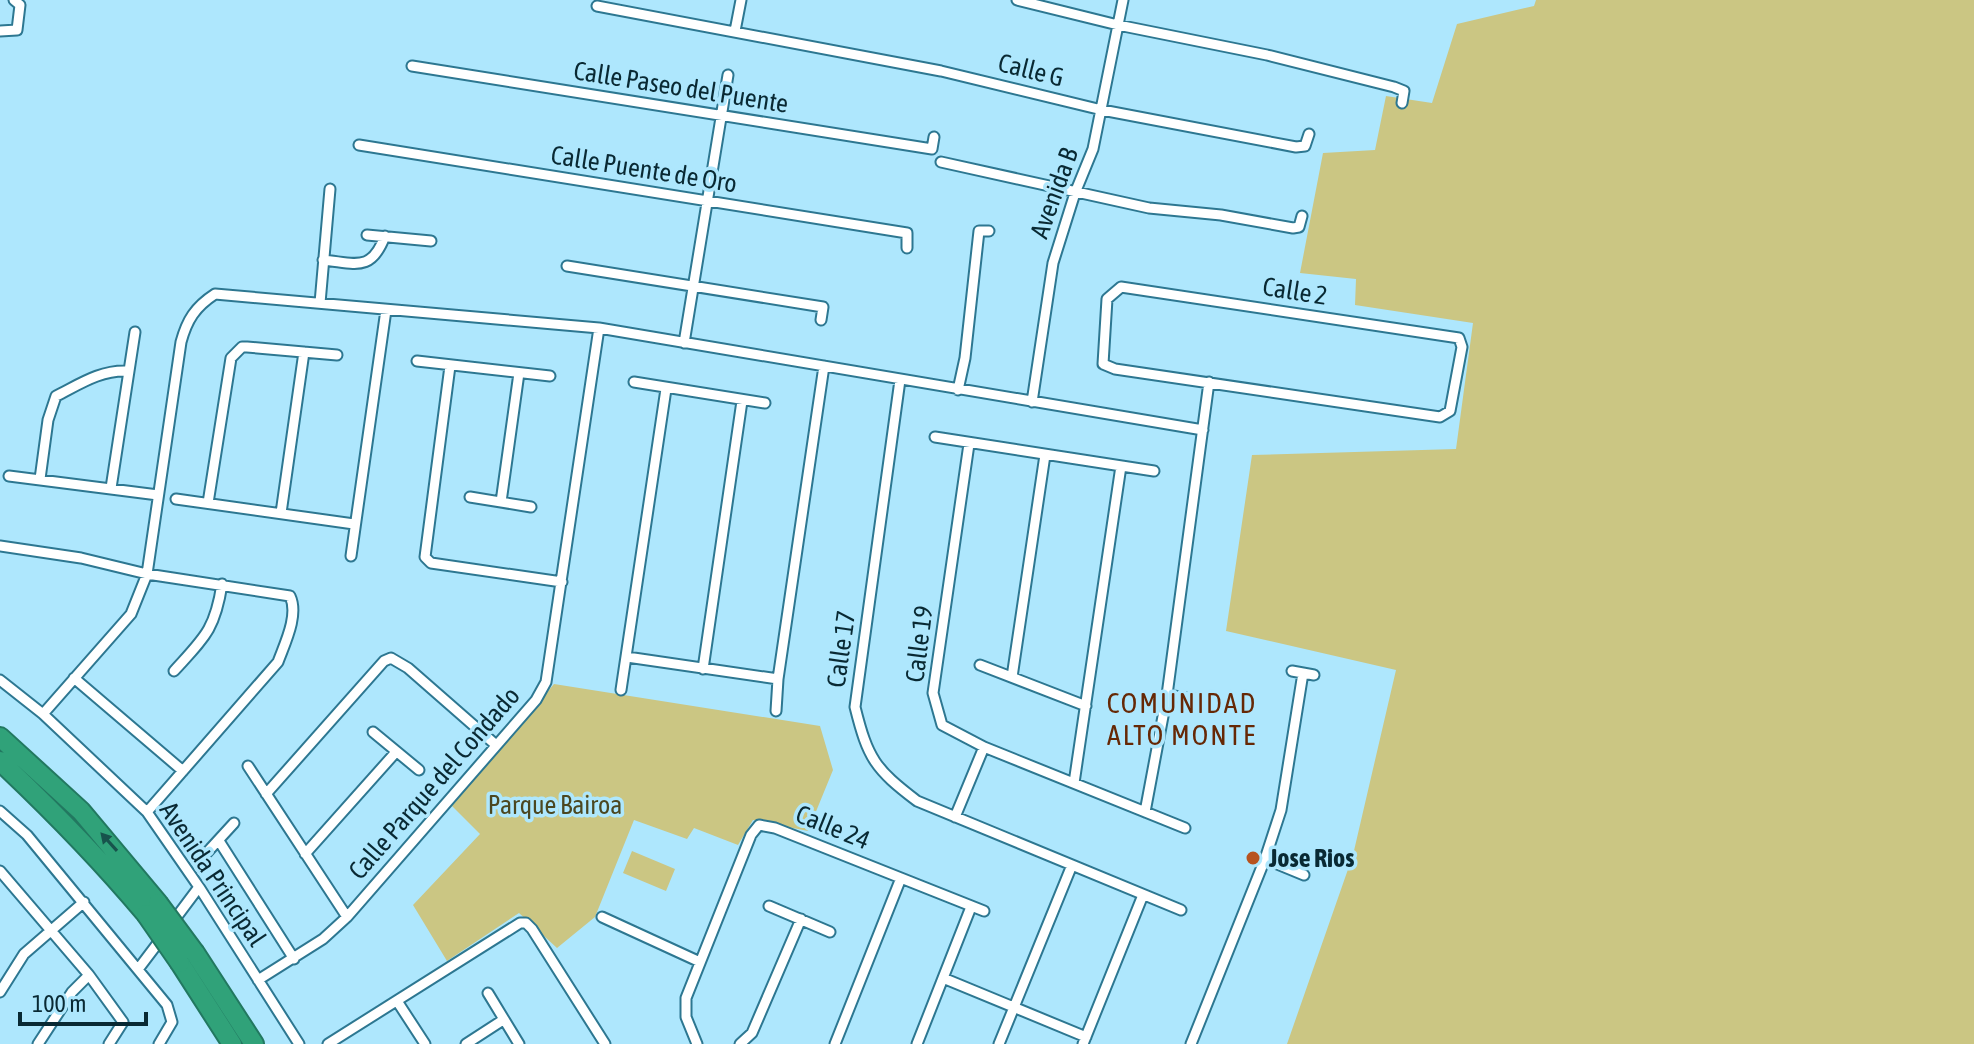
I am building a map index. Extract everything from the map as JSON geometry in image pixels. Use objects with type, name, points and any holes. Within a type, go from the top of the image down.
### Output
[{"type":"highway","points":[[0,737],[81,811],[254,1044]]},
{"type":"highway","points":[[0,761],[152,908]]},
{"type":"highway","points":[[188,958],[232,1044]]},
{"type":"street","points":[[0,31],[17,30],[20,5],[14,0]]},
{"type":"street","points":[[735,31],[741,0]]},
{"type":"street","points":[[1017,0],[1118,25],[1267,55],[1394,87],[1404,91],[1402,103]]},
{"type":"street","name":"Avenida B","points":[[1032,402],[1053,263],[1075,193],[1093,149],[1123,0]]},
{"type":"street","name":"Calle G","points":[[597,6],[941,71],[1102,110],[1296,147],[1305,146],[1309,134]]},
{"type":"street","name":"Calle Paseo del Puente","points":[[412,66],[932,149],[934,137]]},
{"type":"street","points":[[684,343],[728,75]]},
{"type":"street","name":"Calle Puente de Oro","points":[[359,145],[907,233],[907,248]]},
{"type":"street","points":[[941,162],[1149,208],[1221,215],[1293,228],[1299,227],[1302,216]]},
{"type":"street","points":[[320,303],[330,189]]},
{"type":"street","points":[[958,390],[965,358],[979,231],[989,231]]},
{"type":"street","points":[[367,235],[431,241]]},
{"type":"street","points":[[323,260],[364,264],[371,260],[385,236]]},
{"type":"street","points":[[567,266],[823,307],[821,320]]},
{"type":"street","name":"Calle 2","points":[[1121,287],[1459,338],[1462,347],[1450,411],[1440,417],[1209,382],[1115,369],[1103,364],[1107,299],[1121,287]]},
{"type":"street","points":[[43,714],[131,614],[147,574],[181,342],[187,321],[199,305],[215,294],[599,328],[1203,430]]},
{"type":"street","points":[[351,556],[386,310]]},
{"type":"street","name":"Calle Parque del Condado","points":[[258,980],[323,939],[347,917],[536,700],[546,682],[599,328]]},
{"type":"street","points":[[111,488],[135,332]]},
{"type":"street","points":[[208,503],[231,358],[242,347],[337,355]]},
{"type":"street","points":[[281,513],[304,352]]},
{"type":"street","points":[[417,361],[550,376]]},
{"type":"street","points":[[450,366],[425,557],[431,563],[562,582]]},
{"type":"street","points":[[776,711],[778,679],[824,366]]},
{"type":"street","points":[[40,479],[48,420],[56,396],[97,375],[127,371]]},
{"type":"street","points":[[501,502],[519,373]]},
{"type":"street","name":"Calle 17","points":[[900,380],[855,707],[865,746],[885,777],[917,801],[1181,910]]},
{"type":"street","points":[[634,382],[765,403]]},
{"type":"street","points":[[1145,812],[1167,695],[1209,382]]},
{"type":"street","points":[[621,690],[666,389]]},
{"type":"street","points":[[703,669],[742,401]]},
{"type":"street","points":[[935,437],[1154,471]]},
{"type":"street","name":"Calle 19","points":[[969,444],[933,693],[942,725],[984,747],[1185,828]]},
{"type":"street","points":[[1012,677],[1045,455]]},
{"type":"street","points":[[1074,783],[1121,466]]},
{"type":"street","points":[[9,476],[158,495]]},
{"type":"street","points":[[470,497],[531,507]]},
{"type":"street","points":[[176,499],[354,524]]},
{"type":"street","points":[[0,546],[81,558],[147,574],[290,596],[293,603],[288,636],[278,662],[147,812]]},
{"type":"street","points":[[174,671],[208,634],[215,620],[222,584]]},
{"type":"street","points":[[627,657],[778,679]]},
{"type":"street","points":[[266,794],[384,661],[391,658],[408,668],[496,745]]},
{"type":"street","points":[[980,665],[1086,706]]},
{"type":"street","points":[[1191,1044],[1265,859],[1281,810],[1297,672],[1314,675]]},
{"type":"street","points":[[74,678],[183,771]]},
{"type":"street","name":"Avenida Principal","points":[[0,680],[43,714],[147,812],[299,1044]]},
{"type":"street","points":[[1167,695],[1200,700]]},
{"type":"street","points":[[373,732],[419,770]]},
{"type":"street","points":[[955,817],[984,747]]},
{"type":"street","points":[[305,854],[396,752]]},
{"type":"street","points":[[248,766],[347,917]]},
{"type":"street","points":[[0,811],[27,835],[167,1005],[172,1022],[159,1044]]},
{"type":"street","points":[[201,859],[234,823]]},
{"type":"street","name":"Calle 24","points":[[697,1044],[686,1017],[686,998],[751,835],[759,825],[775,828],[984,911]]},
{"type":"street","points":[[219,841],[294,959]]},
{"type":"street","points":[[1265,859],[1304,875]]},
{"type":"street","points":[[999,1044],[1072,865]]},
{"type":"street","points":[[0,871],[89,975],[123,1022],[109,1044]]},
{"type":"street","points":[[835,1044],[901,878]]},
{"type":"street","points":[[0,888],[9,880]]},
{"type":"street","points":[[139,968],[199,887]]},
{"type":"street","points":[[943,978],[1084,1040],[1143,895]]},
{"type":"street","points":[[0,992],[24,954],[84,902]]},
{"type":"street","points":[[769,906],[830,932]]},
{"type":"street","points":[[917,1044],[971,907]]},
{"type":"street","points":[[602,917],[700,962]]},
{"type":"street","points":[[740,1044],[752,1033],[801,919]]},
{"type":"street","points":[[328,1044],[343,1040],[397,1001],[520,923],[526,923],[603,1043]]},
{"type":"street","points":[[38,1044],[72,992],[89,975]]},
{"type":"street","points":[[488,993],[519,1044]]},
{"type":"street","points":[[397,1001],[425,1044]]},
{"type":"street","points":[[466,1044],[503,1020]]},
{"type":"green space","points":[[1536,0],[1974,0],[1974,1044],[1287,1044],[1353,855],[1396,670],[1226,631],[1252,455],[1456,449],[1473,323],[1355,305],[1356,279],[1300,273],[1323,153],[1375,150],[1386,96],[1432,103],[1457,24],[1534,6]]},
{"type":"green space","name":"Parque Bairoa","points":[[554,684],[820,726],[833,770],[808,831],[753,820],[738,845],[694,828],[687,839],[634,820],[595,917],[557,948],[519,913],[447,961],[413,905],[480,834],[452,806]]},
{"type":"green space","points":[[632,851],[675,869],[666,891],[623,873]]},
{"type":"place","name":"Jose Rios","points":[[1253,858]]},
{"type":"district","name":"COMUNIDAD ALTO MONTE","points":[[1182,719]]}]
